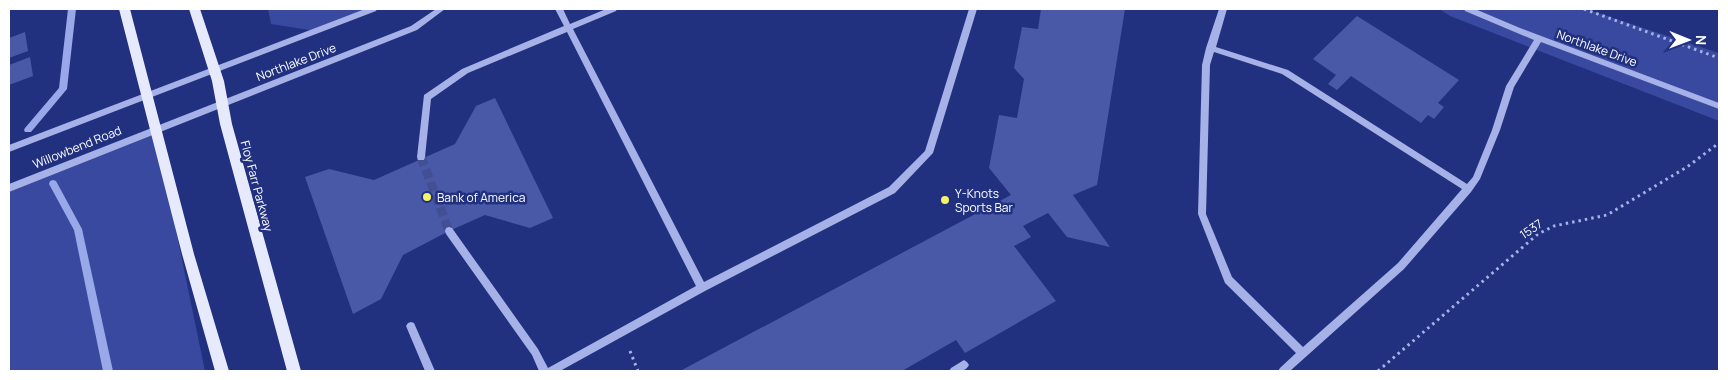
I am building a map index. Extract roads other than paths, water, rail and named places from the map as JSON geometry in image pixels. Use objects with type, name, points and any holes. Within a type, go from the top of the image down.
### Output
[{"type":"main road","points":[[124,9],[188,254],[222,371]]},
{"type":"main road","name":"Floy Farr Parkway","points":[[194,9],[214,69],[226,124],[294,371]]},
{"type":"street","name":"Northlake Drive","points":[[146,95],[373,9]]},
{"type":"street","name":"Northlake Drive","points":[[155,130],[414,28],[441,9]]},
{"type":"street","points":[[559,9],[702,288]]},
{"type":"street","points":[[421,157],[427,97],[465,71],[613,9]]},
{"type":"street","points":[[551,371],[702,288],[892,190],[929,153],[973,9]]},
{"type":"street","points":[[1223,9],[1206,66],[1202,214],[1228,280],[1303,354]]},
{"type":"street","name":"Northlake Drive","points":[[1468,9],[1719,106]]},
{"type":"street","points":[[1283,371],[1401,266],[1476,179],[1496,130],[1510,86],[1539,38]]},
{"type":"street","points":[[1210,48],[1285,72],[1468,189]]},
{"type":"street","name":"Willowbend Road","points":[[9,149],[146,95]]},
{"type":"street","name":"Willowbend Road","points":[[9,188],[155,130]]},
{"type":"street","points":[[449,231],[535,352],[544,371]]},
{"type":"street","points":[[411,326],[430,371]]},
{"type":"street","points":[[954,371],[964,365]]},
{"type":"waterway","points":[[28,130],[63,89],[72,9]]},
{"type":"waterway","points":[[53,184],[78,229],[108,371]]},
{"type":"tunnel","points":[[421,157],[449,231]]},
{"type":"place","name":"Bank of America","points":[[427,197]]},
{"type":"place","name":"Y-Knots Sports Bar","points":[[945,200]]}]
